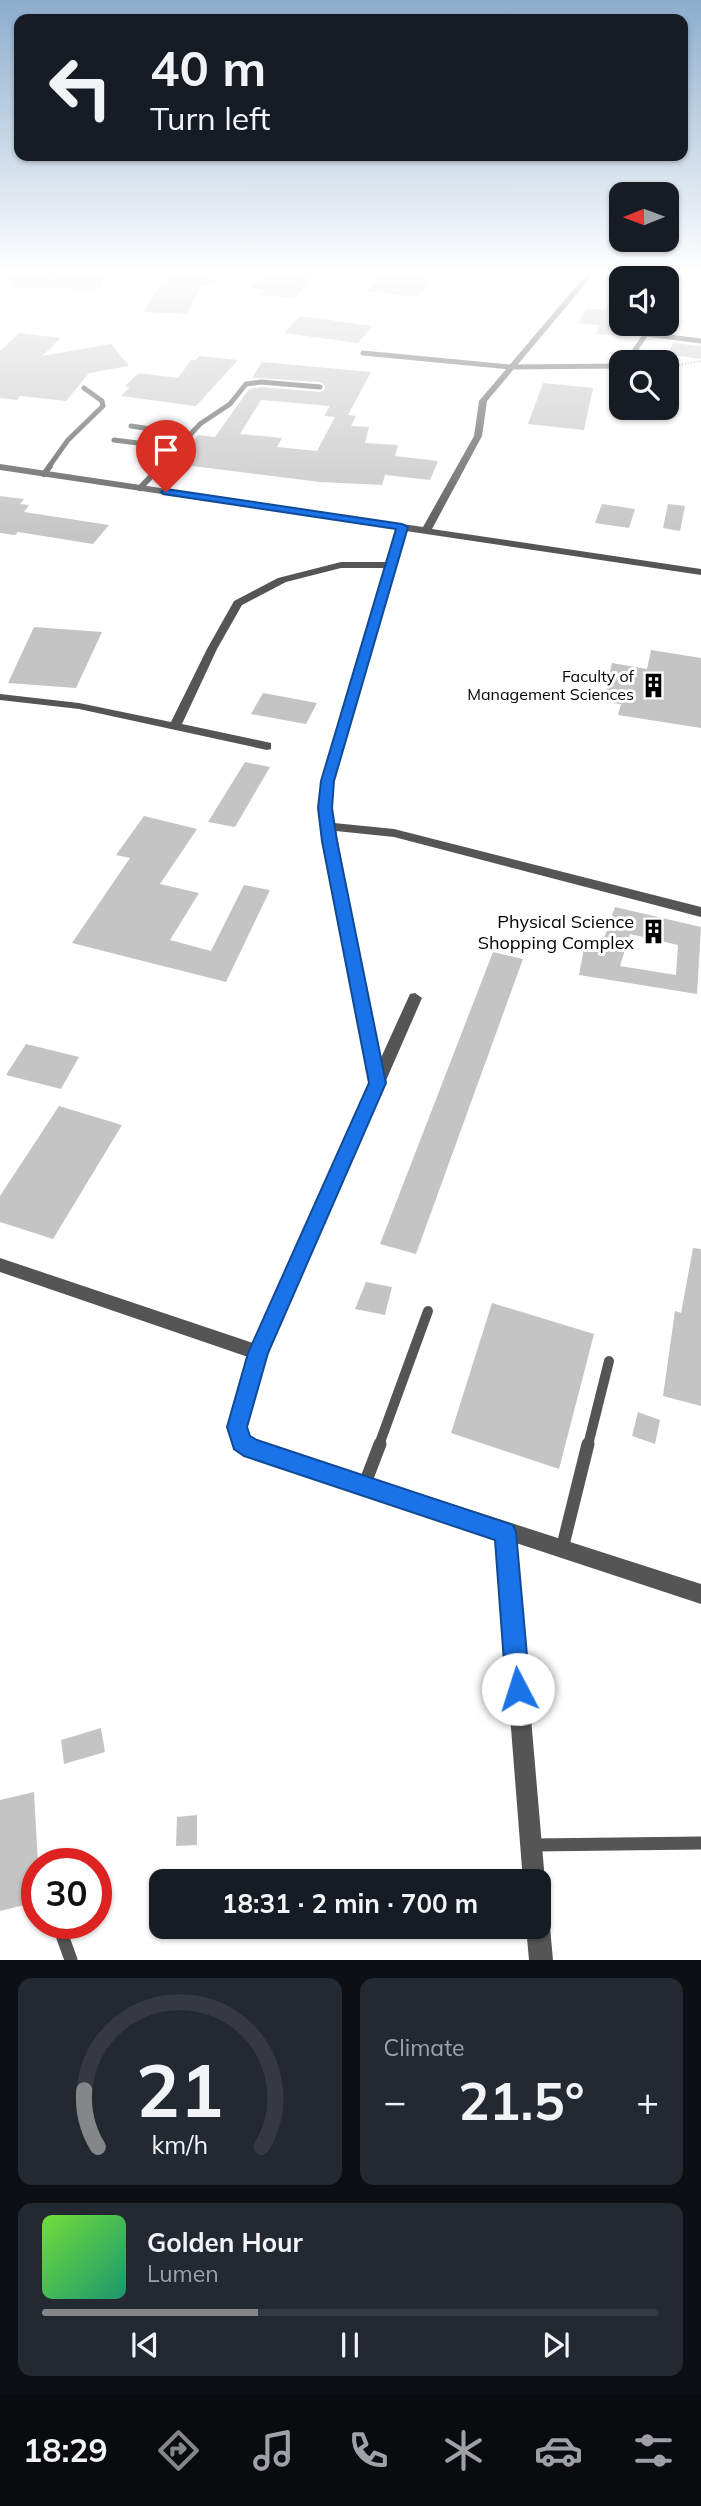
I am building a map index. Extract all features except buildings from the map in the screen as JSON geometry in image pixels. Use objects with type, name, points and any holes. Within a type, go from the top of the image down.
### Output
[{"type":"street","points":[[426,531],[478,436],[483,401],[516,360]]},
{"type":"street","points":[[0,467],[701,572]]},
{"type":"street","points":[[377,1083],[325,808],[328,781],[402,527]]},
{"type":"street","points":[[175,726],[212,649],[238,603],[282,580],[341,565],[391,565]]},
{"type":"street","points":[[0,697],[79,706],[267,747]]},
{"type":"street","points":[[327,826],[394,833],[701,912]]},
{"type":"street","points":[[415,998],[258,1353],[237,1427],[242,1442],[251,1448],[364,1486],[701,1594]]},
{"type":"street","points":[[0,1265],[258,1353]]},
{"type":"street","points":[[505,1532],[533,1869]]},
{"type":"street","points":[[539,1939],[541,1960]]},
{"type":"lane","points":[[442,360],[511,367],[609,366]]},
{"type":"lane","points":[[140,488],[200,425],[230,404],[246,384],[261,382],[320,387]]},
{"type":"lane","points":[[44,474],[68,440],[103,406],[102,401],[84,388]]},
{"type":"lane","points":[[131,426],[190,435]]},
{"type":"lane","points":[[114,440],[178,448]]},
{"type":"lane","points":[[364,1486],[428,1311]]},
{"type":"lane","points":[[561,1550],[609,1361]]},
{"type":"lane","points":[[531,1845],[701,1843]]},
{"type":"lane","points":[[63,1939],[71,1960]]},
{"type":"path","points":[[679,365],[701,361]]},
{"type":"place","name":"Faculty of Management Sciences","points":[[654,685]]},
{"type":"place","name":"Physical Science Shopping Complex","points":[[654,931]]},
{"type":"route","points":[[166,492],[402,527],[328,781],[325,808],[329,841],[377,1083],[258,1353],[237,1427],[242,1442],[251,1448],[505,1532],[518,1689]]}]
